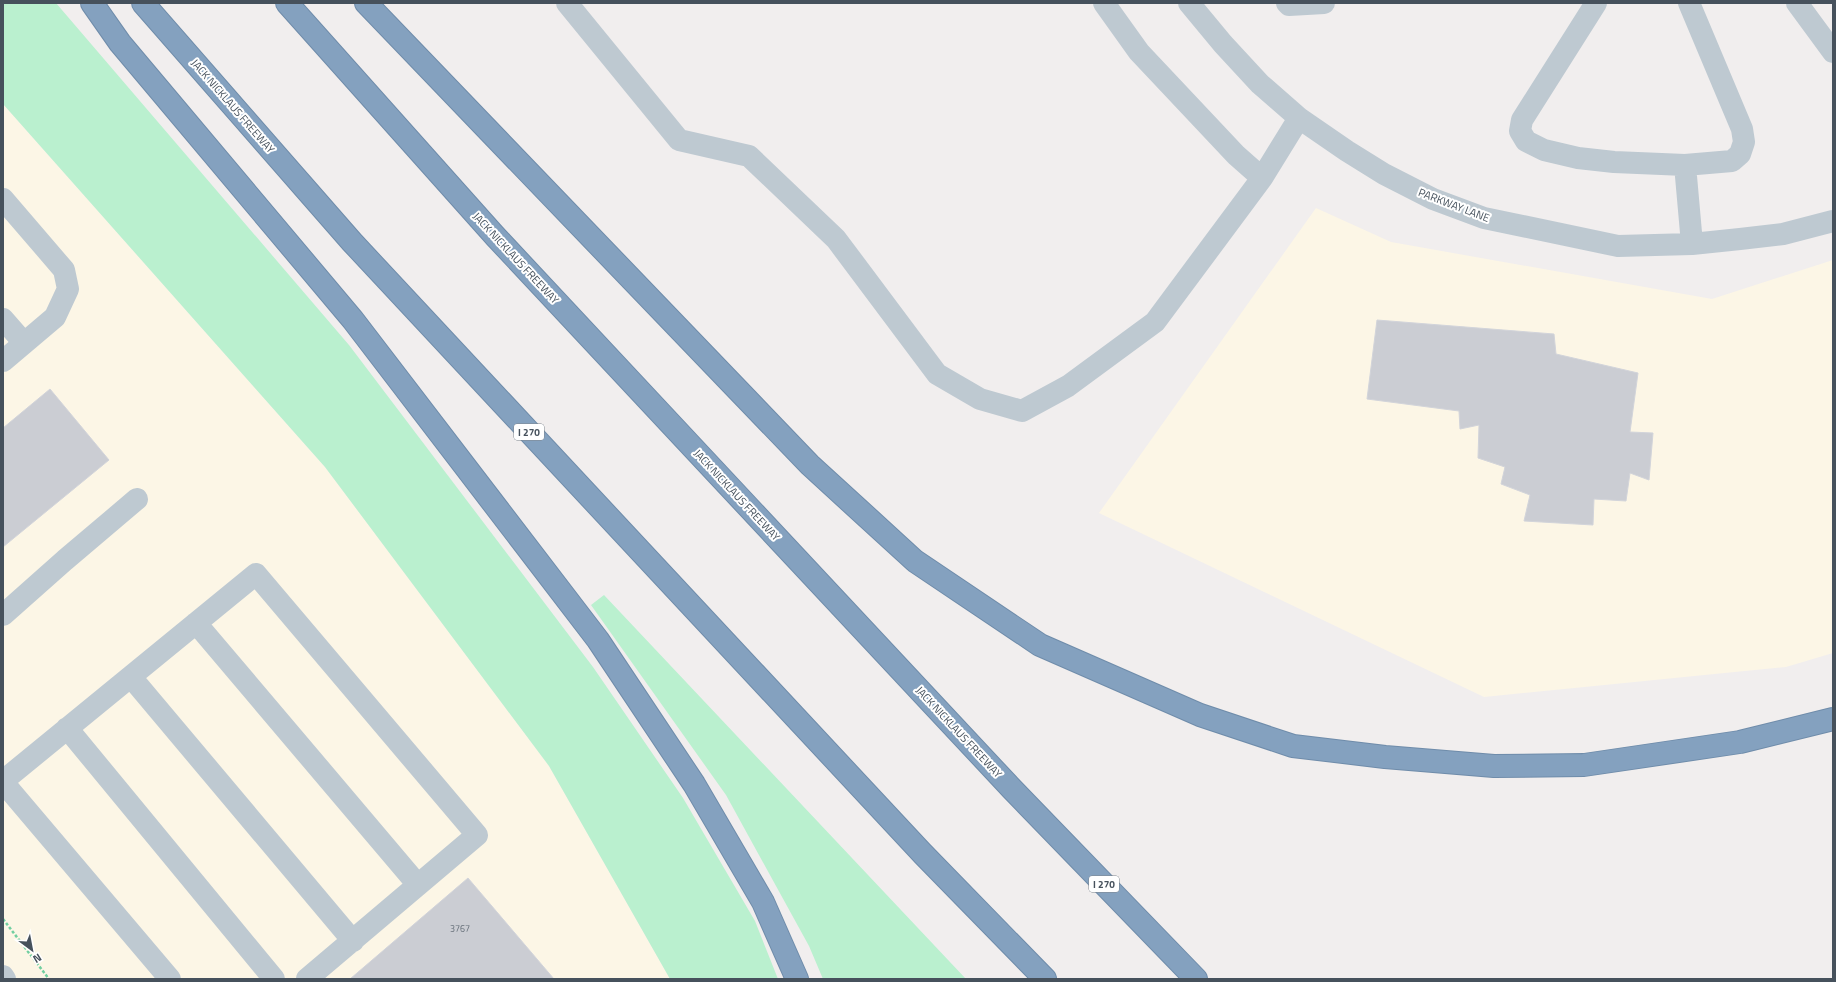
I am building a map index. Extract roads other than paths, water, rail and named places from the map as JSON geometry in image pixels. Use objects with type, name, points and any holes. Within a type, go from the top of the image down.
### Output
[{"type":"highway","points":[[92,3],[120,43],[353,320],[598,640],[694,784],[763,902],[797,979]]},
{"type":"highway","name":"JACK NICKLAUS FREEWAY","points":[[143,3],[352,242],[918,849],[1045,979]]},
{"type":"highway","name":"JACK NICKLAUS FREEWAY","points":[[287,3],[500,242],[1012,789],[1196,979]]},
{"type":"highway","points":[[366,3],[810,465],[915,560],[1040,646],[1200,716],[1293,746],[1385,757],[1494,766],[1584,765],[1740,742],[1833,719]]},
{"type":"street","points":[[567,3],[679,140],[749,156],[836,239],[937,374],[980,399],[1022,411],[1068,386],[1154,322],[1262,178],[1300,118]]},
{"type":"street","points":[[1104,3],[1139,52],[1236,155],[1262,178]]},
{"type":"street","name":"PARKWAY LANE","points":[[1189,3],[1223,44],[1260,84],[1300,118],[1347,151],[1384,174],[1433,199],[1484,218],[1618,246],[1692,244],[1783,234],[1833,221]]},
{"type":"street","points":[[1287,3],[1289,5],[1324,3]]},
{"type":"street","points":[[1596,3],[1522,120],[1520,131],[1526,141],[1544,150],[1578,158],[1614,162],[1686,165],[1732,161],[1740,154],[1744,142],[1742,129],[1689,3]]},
{"type":"street","points":[[1797,3],[1833,52]]},
{"type":"street","points":[[1686,165],[1692,244]]},
{"type":"street","points":[[3,199],[64,270],[68,289],[55,317],[3,361]]},
{"type":"street","points":[[3,319],[24,343]]},
{"type":"street","points":[[3,616],[65,560],[137,499]]},
{"type":"street","points":[[170,979],[3,782],[256,574],[478,835],[307,979]]},
{"type":"street","points":[[196,623],[418,885]]},
{"type":"street","points":[[131,677],[353,941]]},
{"type":"street","points":[[68,728],[274,979]]}]
